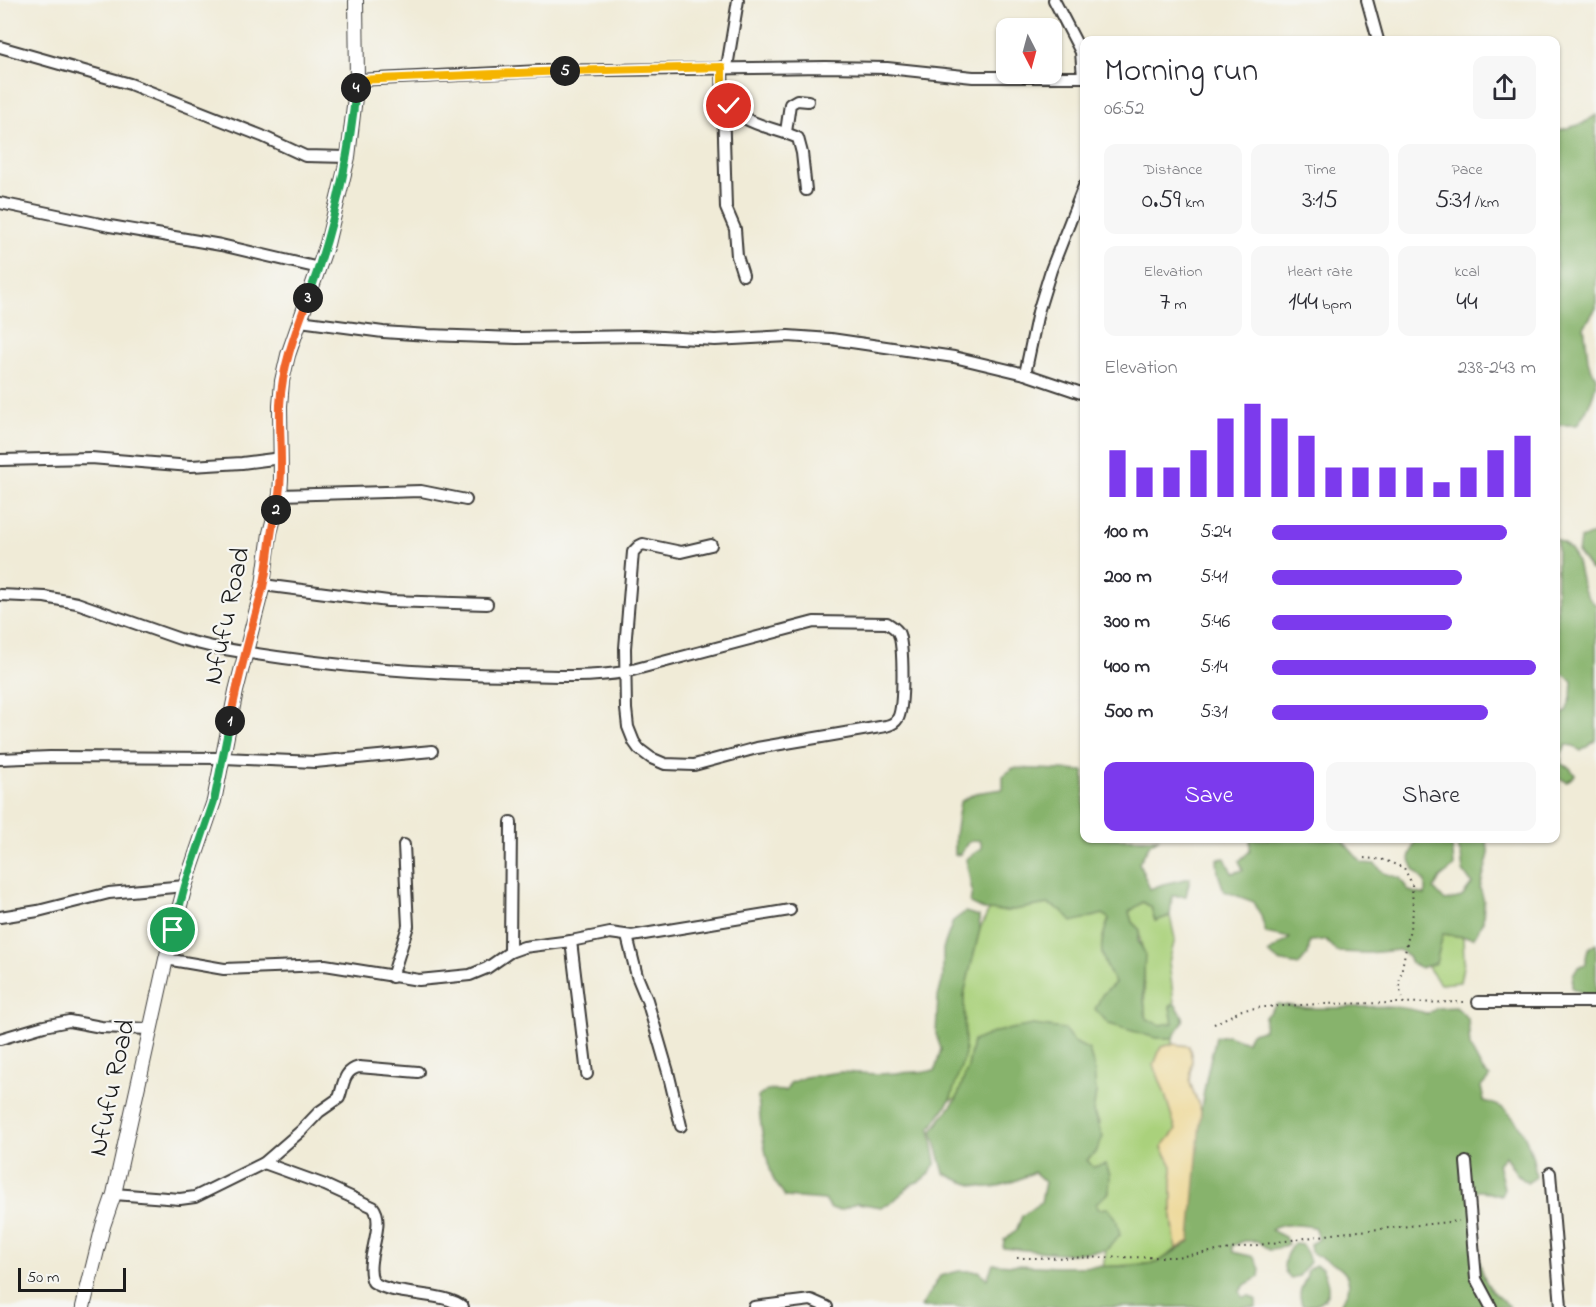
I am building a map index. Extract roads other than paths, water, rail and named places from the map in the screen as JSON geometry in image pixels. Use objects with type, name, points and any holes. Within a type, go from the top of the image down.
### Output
[{"type":"street","name":"Nfufu Road","points":[[83,1307],[103,1226],[114,1194],[165,959],[185,886],[206,828],[224,758],[236,691],[263,585],[270,533],[280,495],[282,381],[288,356],[336,211],[348,157],[357,80],[356,0]]},
{"type":"street","points":[[738,0],[722,82],[726,208],[735,229],[737,255],[743,275]]},
{"type":"street","points":[[1054,0],[1080,50]]},
{"type":"street","points":[[1367,0],[1377,36]]},
{"type":"street","points":[[0,47],[130,84],[262,136],[305,156],[348,157]]},
{"type":"street","points":[[357,80],[540,71],[724,67],[887,68],[973,77],[1080,77]]},
{"type":"street","points":[[722,82],[729,106],[741,117],[798,138],[806,190]]},
{"type":"street","points":[[786,132],[790,104],[797,100],[808,101]]},
{"type":"street","points":[[1025,374],[1038,312],[1051,270],[1080,196]]},
{"type":"street","points":[[0,203],[110,226],[221,244],[319,268]]},
{"type":"street","points":[[300,321],[400,334],[494,338],[644,336],[715,340],[767,336],[807,337],[954,357],[1025,374],[1080,393]]},
{"type":"street","points":[[0,460],[91,458],[191,466],[282,458]]},
{"type":"street","points":[[280,495],[421,491],[466,500]]},
{"type":"street","points":[[0,595],[45,597],[69,602],[180,639],[245,653],[417,672],[469,674],[586,676],[625,672],[814,622],[887,623],[897,630],[901,645],[900,710],[896,721],[886,726],[757,748],[694,765],[665,764],[639,749],[629,732],[625,672],[629,592],[635,549],[647,544],[681,552],[711,545]]},
{"type":"street","points":[[263,585],[388,601],[487,604]]},
{"type":"street","points":[[0,759],[224,758],[315,762],[432,751]]},
{"type":"street","points":[[510,952],[511,822]]},
{"type":"street","points":[[392,977],[408,926],[405,845]]},
{"type":"street","points":[[0,917],[38,911],[109,893],[185,886]]},
{"type":"street","points":[[165,959],[224,969],[325,965],[419,980],[470,975],[487,968],[510,952],[524,947],[610,933],[627,936],[790,910]]},
{"type":"street","points":[[627,936],[637,976],[647,1000],[668,1072],[681,1126]]},
{"type":"street","points":[[571,941],[587,1074]]},
{"type":"street","points":[[1478,1002],[1596,1002]]},
{"type":"street","points":[[0,1039],[69,1021],[101,1027],[149,1029]]},
{"type":"street","points":[[114,1194],[189,1198],[242,1176],[264,1163],[319,1112],[339,1098],[344,1078],[353,1068],[359,1066],[417,1072]]},
{"type":"street","points":[[1467,1162],[1476,1279],[1491,1307]]},
{"type":"street","points":[[264,1163],[325,1185],[374,1207],[378,1216],[370,1270],[373,1282],[384,1288],[452,1301],[463,1307]]},
{"type":"street","points":[[1550,1173],[1561,1307]]},
{"type":"street","points":[[754,1307],[811,1300],[827,1307]]}]
